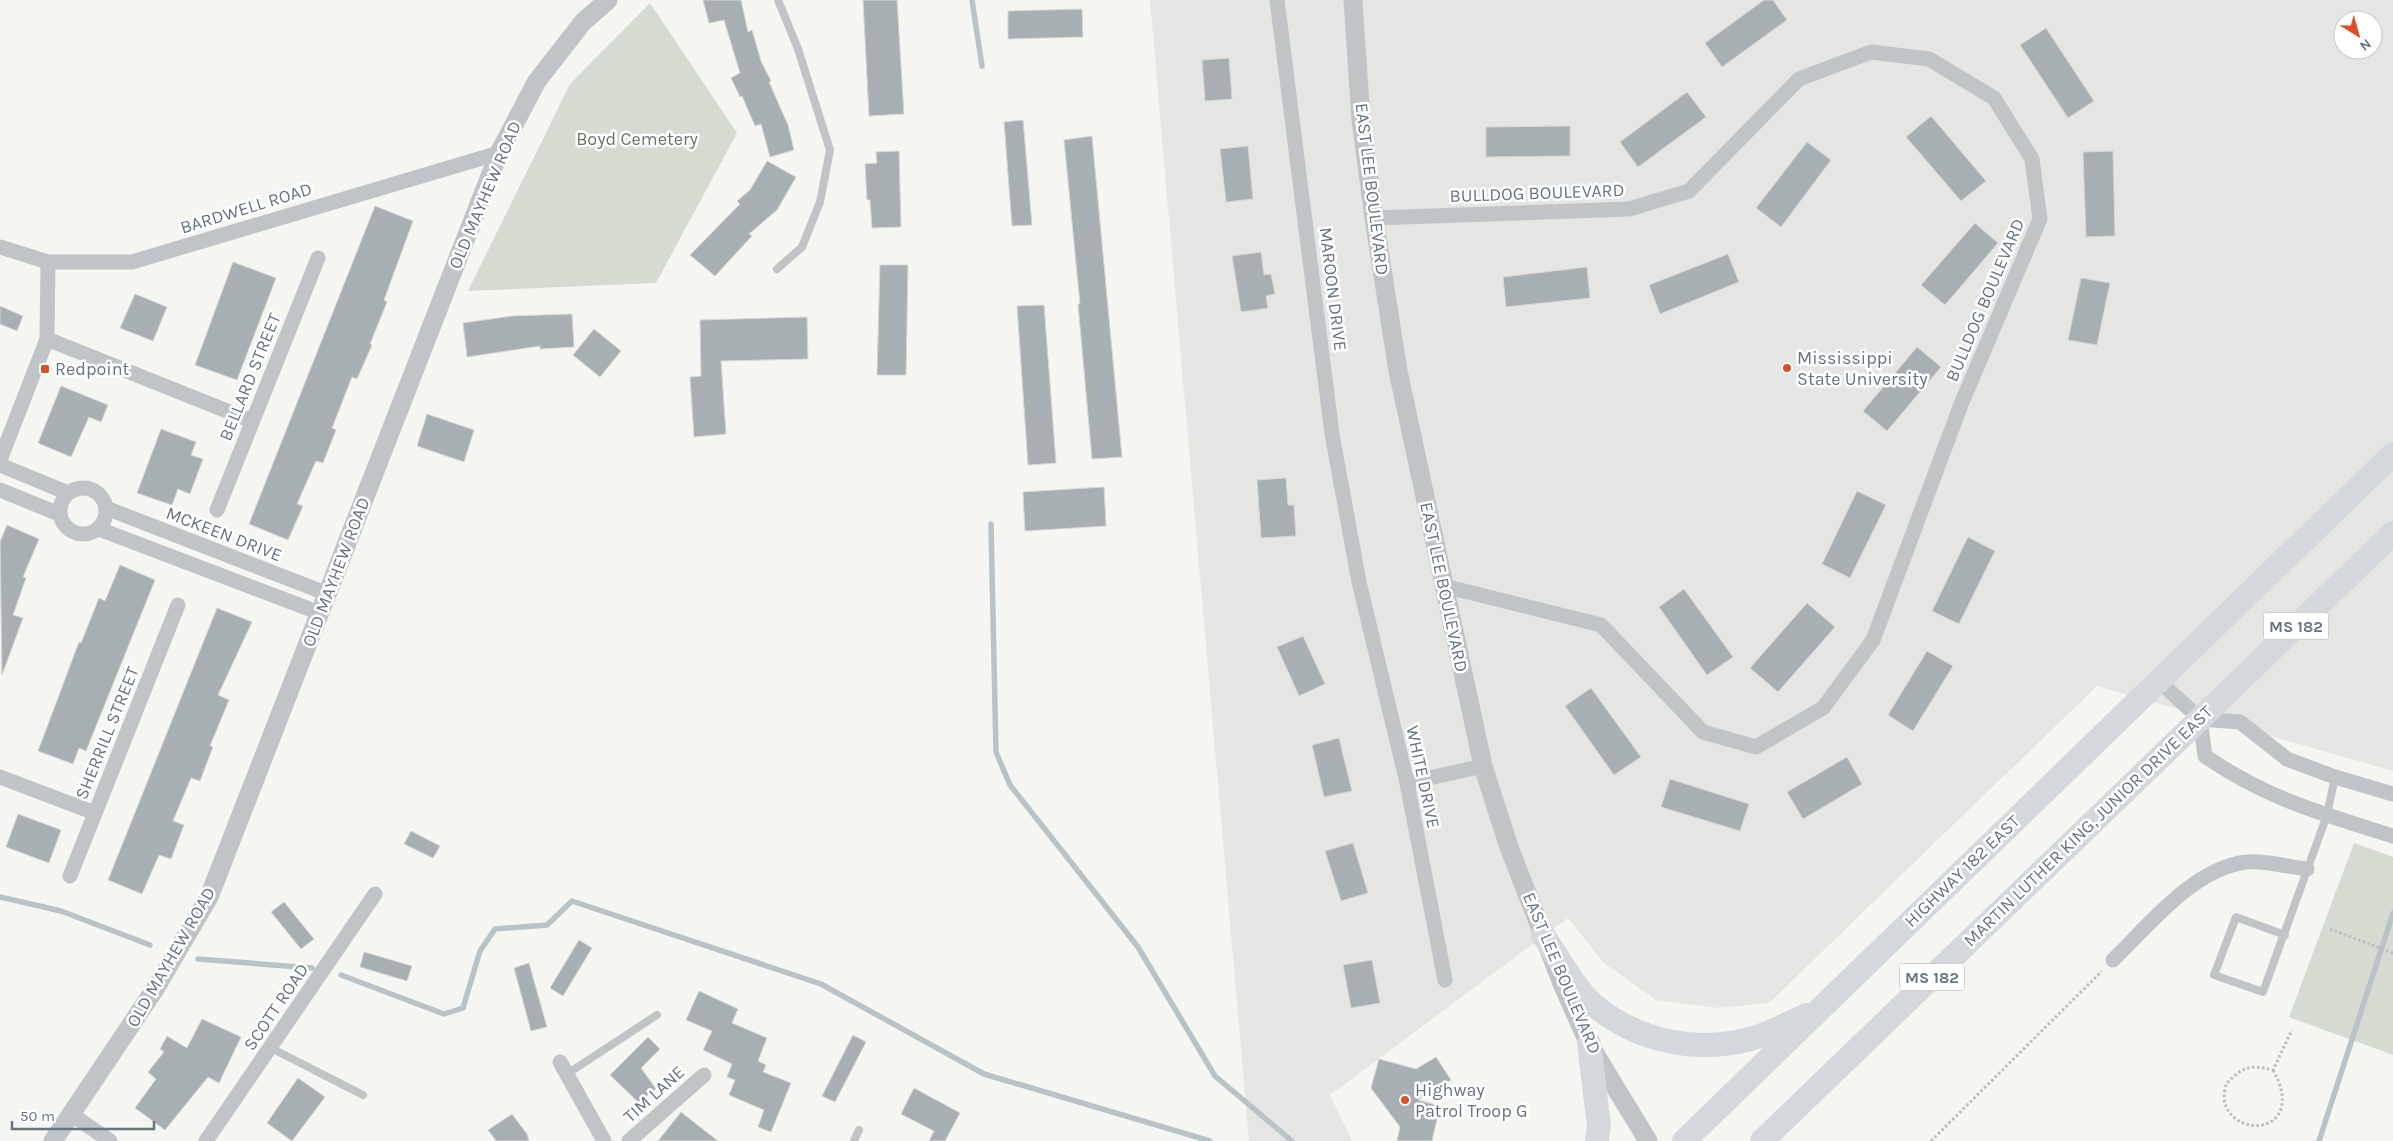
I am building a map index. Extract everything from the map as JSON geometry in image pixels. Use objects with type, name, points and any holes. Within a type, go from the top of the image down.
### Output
[{"type":"main road","name":"HIGHWAY 182 EAST","points":[[1684,1141],[2393,454]]},
{"type":"main road","name":"MARTIN LUTHER KING, JUNIOR DRIVE EAST","points":[[1762,1141],[2393,533]]},
{"type":"main road","points":[[1543,935],[1578,987],[1595,1005],[1638,1032],[1666,1042],[1692,1046],[1724,1044],[1752,1038],[1818,1011]]},
{"type":"main road","points":[[1589,1044],[1598,1126],[1597,1141]]},
{"type":"street","name":"OLD MAYHEW ROAD","points":[[52,1141],[156,989],[209,897],[499,153],[537,80],[583,22],[608,0]]},
{"type":"street","name":"MAROON DRIVE","points":[[1277,0],[1332,434],[1359,582]]},
{"type":"street","name":"EAST LEE BOULEVARD","points":[[1354,0],[1361,120],[1398,371],[1483,766],[1509,846],[1563,986],[1589,1044],[1648,1141]]},
{"type":"street","name":"BULLDOG BOULEVARD","points":[[1374,218],[1629,209],[1689,191],[1799,79],[1871,52],[1929,59],[1994,98],[2032,160],[2040,219],[1962,402],[1873,640],[1823,708],[1756,747],[1703,732],[1601,625],[1444,586]]},
{"type":"street","name":"BARDWELL ROAD","points":[[0,248],[48,262],[132,262],[499,153]]},
{"type":"street","name":"BELLARD STREET","points":[[217,510],[318,258]]},
{"type":"street","points":[[0,460],[46,339],[48,262]]},
{"type":"street","points":[[46,339],[252,421]]},
{"type":"street","name":"MCKEEN DRIVE","points":[[0,465],[68,493],[74,489],[88,488],[100,496],[106,508],[328,594]]},
{"type":"street","points":[[0,490],[59,514]]},
{"type":"street","points":[[68,493],[61,503],[59,514],[61,521],[71,532],[85,535],[98,529],[103,523],[106,508]]},
{"type":"street","points":[[98,529],[320,613]]},
{"type":"street","name":"WHITE DRIVE","points":[[1359,582],[1407,783],[1445,980]]},
{"type":"street","name":"SHERRILL STREET","points":[[70,876],[178,605]]},
{"type":"street","points":[[2159,681],[2200,719],[2240,722],[2287,759],[2336,777],[2393,794]]},
{"type":"street","points":[[2200,719],[2205,756],[2235,777],[2276,797],[2393,836]]},
{"type":"street","points":[[1407,783],[1483,766]]},
{"type":"street","points":[[0,777],[95,814]]},
{"type":"street","points":[[2113,960],[2188,888],[2216,870],[2247,862],[2307,869]]},
{"type":"street","name":"SCOTT ROAD","points":[[206,1141],[376,894]]},
{"type":"street","points":[[563,1068],[604,1141]]},
{"type":"street","name":"TIM LANE","points":[[629,1141],[704,1075]]},
{"type":"street","points":[[71,1114],[110,1141]]},
{"type":"lane","points":[[777,269],[802,247],[820,202],[830,150],[798,49],[778,0]]},
{"type":"lane","points":[[2285,935],[2236,917],[2214,975],[2263,992],[2285,935],[2327,815],[2336,777]]},
{"type":"lane","points":[[563,1068],[658,1016]]},
{"type":"lane","points":[[271,1048],[363,1094]]},
{"type":"lane","points":[[854,1141],[859,1130]]},
{"type":"path","points":[[2330,929],[2393,953]]},
{"type":"path","points":[[1931,1141],[2113,960]]},
{"type":"path","points":[[2272,1070],[2292,1030]]},
{"type":"path","points":[[2259,1066],[2272,1070],[2281,1086],[2283,1101],[2280,1114],[2273,1125],[2259,1131],[2244,1128],[2231,1117],[2224,1103],[2226,1084],[2240,1070],[2259,1066]]},
{"type":"shaded area","name":"Mississippi State University","points":[[1150,0],[2393,0],[2393,771],[2097,686],[1769,1003],[1718,1008],[1656,1000],[1604,963],[1568,918],[1330,1095],[1352,1141],[1249,1141]]},
{"type":"green space","name":"Boyd Cemetery","points":[[650,3],[737,133],[656,283],[468,291],[570,84]]},
{"type":"green space","points":[[2354,843],[2393,857],[2393,1055],[2289,1017]]},
{"type":"building","points":[[703,0],[741,0],[748,32],[752,30],[761,61],[788,125],[794,150],[770,157],[761,124],[755,126],[742,96],[740,97],[731,78],[740,73],[724,20],[709,23]]},
{"type":"building","points":[[863,0],[897,0],[904,114],[869,116]]},
{"type":"building","points":[[1764,0],[1773,0],[1787,20],[1722,67],[1705,43]]},
{"type":"building","points":[[1082,9],[1083,37],[1008,39],[1008,11]]},
{"type":"building","points":[[2046,28],[2094,101],[2068,118],[2020,45]]},
{"type":"building","points":[[1229,58],[1232,99],[1205,101],[1202,60]]},
{"type":"building","points":[[1687,92],[1706,117],[1638,167],[1620,142]]},
{"type":"building","points":[[1931,116],[1986,181],[1961,201],[1906,137]]},
{"type":"building","points":[[1023,120],[1032,225],[1012,226],[1004,122]]},
{"type":"building","points":[[1570,126],[1570,156],[1486,157],[1486,127]]},
{"type":"building","points":[[1092,136],[1122,457],[1092,459],[1078,304],[1080,304],[1064,140]]},
{"type":"building","points":[[1807,142],[1831,160],[1781,227],[1756,208]]},
{"type":"building","points":[[1248,146],[1253,199],[1226,202],[1220,149]]},
{"type":"building","points":[[899,151],[901,227],[872,228],[870,200],[867,200],[865,164],[877,163],[876,152]]},
{"type":"building","points":[[2113,151],[2115,236],[2086,237],[2083,152]]},
{"type":"building","points":[[767,161],[796,177],[777,210],[749,234],[752,236],[715,276],[690,255],[740,204],[737,201],[750,190]]},
{"type":"building","points":[[375,206],[413,221],[384,300],[387,302],[370,344],[372,345],[357,379],[352,377],[332,428],[336,430],[323,463],[316,461],[297,504],[303,506],[288,540],[249,524]]},
{"type":"building","points":[[1975,223],[1998,243],[1945,305],[1921,285]]},
{"type":"building","points":[[1261,252],[1264,275],[1271,274],[1275,294],[1266,296],[1268,308],[1241,312],[1232,256]]},
{"type":"building","points":[[1728,254],[1739,282],[1660,314],[1649,285]]},
{"type":"building","points":[[233,262],[276,278],[237,380],[195,365]]},
{"type":"building","points":[[880,265],[908,265],[906,375],[877,375]]},
{"type":"building","points":[[1587,267],[1590,298],[1506,307],[1503,277]]},
{"type":"building","points":[[2081,278],[2110,283],[2097,345],[2068,340]]},
{"type":"building","points":[[135,294],[167,307],[153,341],[120,328]]},
{"type":"building","points":[[1044,305],[1056,463],[1028,465],[1017,306]]},
{"type":"building","points":[[0,306],[23,316],[17,331],[0,324]]},
{"type":"building","points":[[572,314],[574,347],[540,349],[540,346],[467,357],[463,323],[512,316]]},
{"type":"building","points":[[807,317],[808,359],[721,361],[726,434],[694,437],[690,377],[701,376],[700,320]]},
{"type":"building","points":[[594,329],[621,351],[600,377],[573,355]]},
{"type":"building","points":[[1917,347],[1941,367],[1887,431],[1863,411]]},
{"type":"building","points":[[61,386],[108,405],[101,422],[89,417],[71,457],[38,443]]},
{"type":"building","points":[[427,414],[474,430],[464,462],[417,446]]},
{"type":"building","points":[[161,429],[196,442],[191,455],[203,459],[190,494],[178,489],[172,505],[137,493]]},
{"type":"building","points":[[1286,478],[1288,505],[1294,505],[1296,536],[1261,538],[1257,480]]},
{"type":"building","points":[[1104,487],[1106,526],[1025,531],[1023,492]]},
{"type":"building","points":[[1857,491],[1886,505],[1850,578],[1822,564]]},
{"type":"building","points":[[7,525],[39,539],[23,577],[26,578],[13,615],[23,618],[2,675],[0,542]]},
{"type":"building","points":[[1968,537],[1995,551],[1959,624],[1932,611]]},
{"type":"building","points":[[120,565],[155,580],[86,751],[79,748],[73,764],[38,751],[79,642],[81,643],[99,598],[105,601]]},
{"type":"building","points":[[1684,589],[1733,657],[1707,675],[1659,607]]},
{"type":"building","points":[[1807,603],[1835,627],[1778,692],[1750,668]]},
{"type":"building","points":[[217,608],[252,622],[218,695],[229,700],[210,746],[213,747],[200,781],[191,778],[173,821],[184,825],[171,859],[159,855],[142,894],[108,880]]},
{"type":"building","points":[[1303,636],[1325,684],[1299,696],[1277,647]]},
{"type":"building","points":[[1927,651],[1953,666],[1913,731],[1888,715]]},
{"type":"building","points":[[1591,688],[1641,757],[1614,775],[1565,706]]},
{"type":"building","points":[[1339,738],[1352,791],[1324,797],[1312,745]]},
{"type":"building","points":[[1847,757],[1862,784],[1803,819],[1787,792]]},
{"type":"building","points":[[1670,779],[1749,804],[1740,831],[1661,807]]},
{"type":"building","points":[[18,814],[61,830],[49,863],[6,847]]},
{"type":"building","points":[[411,831],[440,846],[433,858],[404,844]]},
{"type":"building","points":[[1353,843],[1368,893],[1341,901],[1325,851]]},
{"type":"building","points":[[284,902],[314,939],[301,949],[271,912]]},
{"type":"building","points":[[579,940],[592,948],[563,996],[550,988]]},
{"type":"building","points":[[364,952],[412,966],[407,981],[360,967]]},
{"type":"building","points":[[1372,960],[1380,1003],[1351,1008],[1343,965]]},
{"type":"building","points":[[529,963],[547,1027],[531,1031],[514,968]]},
{"type":"building","points":[[699,991],[738,1009],[732,1023],[767,1038],[758,1061],[766,1065],[763,1072],[791,1083],[771,1132],[758,1127],[764,1110],[729,1095],[735,1080],[727,1077],[732,1064],[703,1050],[712,1031],[686,1020]]},
{"type":"building","points":[[202,1019],[241,1037],[219,1083],[208,1077],[165,1130],[135,1108],[156,1079],[148,1072],[164,1052],[160,1049],[167,1036],[187,1048]]},
{"type":"building","points":[[853,1035],[866,1042],[835,1102],[822,1096]]},
{"type":"building","points":[[648,1037],[660,1049],[641,1068],[656,1089],[638,1102],[610,1075]]},
{"type":"building","name":"Highway Patrol Troop G","points":[[1436,1057],[1451,1080],[1418,1100],[1440,1106],[1432,1141],[1397,1141],[1400,1127],[1371,1088],[1379,1059],[1416,1069]]},
{"type":"building","points":[[298,1078],[325,1097],[292,1141],[267,1123]]},
{"type":"building","points":[[914,1088],[960,1113],[945,1141],[929,1141],[934,1131],[901,1114]]},
{"type":"building","points":[[681,1112],[718,1141],[658,1141]]},
{"type":"building","points":[[512,1114],[527,1134],[529,1141],[496,1141],[488,1130]]},
{"type":"waterway","points":[[972,0],[982,66]]},
{"type":"waterway","points":[[991,524],[996,752],[1010,785],[1138,947],[1215,1076],[1292,1141]]},
{"type":"waterway","points":[[0,897],[61,911],[150,945]]},
{"type":"waterway","points":[[341,975],[444,1014],[463,1008],[480,951],[495,929],[547,925],[572,901],[821,984],[984,1074],[1210,1141]]},
{"type":"waterway","points":[[2319,1141],[2393,913]]},
{"type":"waterway","points":[[198,959],[312,968]]},
{"type":"place","name":"Mississippi State University","points":[[1787,368]]},
{"type":"place","name":"Redpoint","points":[[45,369]]},
{"type":"place","name":"Highway Patrol Troop G","points":[[1405,1100]]}]
